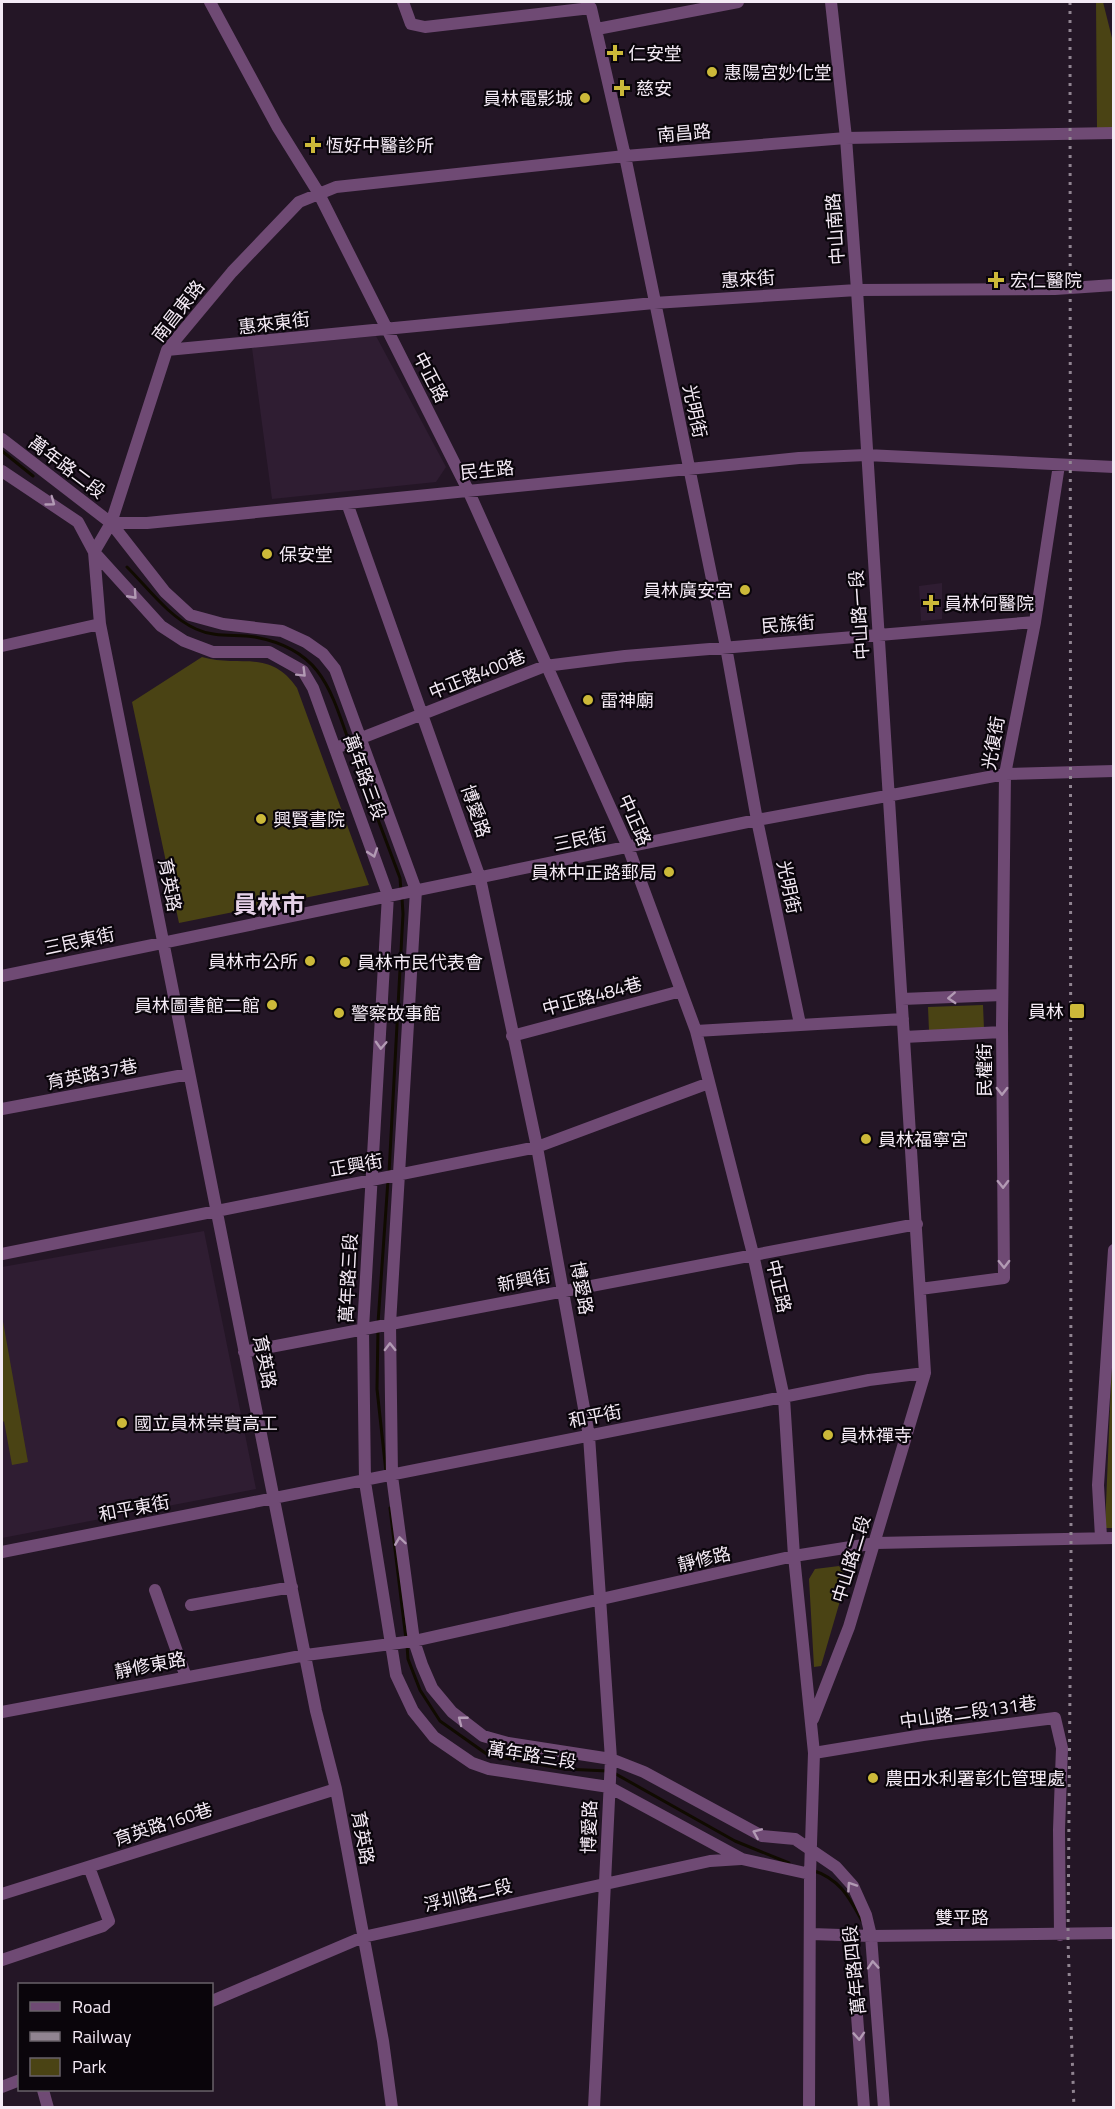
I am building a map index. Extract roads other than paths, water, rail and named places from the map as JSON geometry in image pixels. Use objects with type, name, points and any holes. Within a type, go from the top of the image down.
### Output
[{"type":"street","name":"中正路","points":[[210,2],[277,126],[318,192],[468,490],[628,847],[696,1031],[753,1254],[783,1398],[794,1556],[812,1722]]},
{"type":"street","name":"光明街","points":[[403,2],[411,24],[424,27],[591,4],[626,156],[654,303],[726,647],[757,820],[800,1024]]},
{"type":"street","points":[[597,29],[686,6],[738,2]]},
{"type":"street","name":"中山南路","points":[[831,2],[846,138],[866,455]]},
{"type":"street","name":"南昌路","points":[[318,192],[336,187],[426,176],[626,156],[846,138],[1113,133]]},
{"type":"street","name":"南昌東路","points":[[93,552],[111,523],[167,350],[254,249],[299,202],[318,192]]},
{"type":"street","name":"惠來街","points":[[386,327],[654,303],[857,290],[1055,289],[1113,285]]},
{"type":"street","name":"惠來東街","points":[[167,350],[247,344],[386,327]]},
{"type":"street","name":"萬年路二段","points":[[2,440],[111,523]]},
{"type":"street","points":[[866,455],[1113,468]]},
{"type":"street","name":"民生路","points":[[111,523],[147,523],[688,467],[866,455]]},
{"type":"street","name":"中山路一段","points":[[866,455],[903,1019]]},
{"type":"street","name":"光復街","points":[[1002,1032],[1005,774],[1035,622],[1059,465]]},
{"type":"street","name":"萬年路二段","points":[[2,471],[78,522],[93,552]]},
{"type":"street","name":"博愛路","points":[[347,503],[480,878],[537,1147],[565,1291],[589,1436],[611,1759],[594,2108]]},
{"type":"street","name":"萬年路三段","points":[[111,523],[158,584],[190,615],[223,624],[282,632],[306,642],[323,654],[336,669],[416,890],[390,1324],[392,1476],[414,1641],[432,1688],[452,1712],[483,1736],[508,1743],[611,1759],[644,1772],[762,1836],[795,1839],[811,1850]]},
{"type":"street","name":"萬年路三段","points":[[93,552],[161,626],[184,641],[213,652],[269,652],[303,671],[313,688],[336,748],[388,895],[363,1329],[365,1482],[396,1675],[413,1712],[434,1737],[472,1763],[489,1769],[609,1787],[742,1859],[810,1874]]},
{"type":"street","name":"育英路","points":[[93,552],[100,624],[316,1711],[336,1789],[384,2041],[392,2108]]},
{"type":"street","name":"民族街","points":[[545,666],[726,647],[1035,622]]},
{"type":"street","points":[[2,646],[100,624]]},
{"type":"street","name":"中正路400巷","points":[[336,748],[545,666]]},
{"type":"street","name":"三民街","points":[[163,942],[757,820],[1005,774],[1113,771]]},
{"type":"street","name":"三民東街","points":[[2,976],[163,942]]},
{"type":"street","name":"中正路484巷","points":[[512,1036],[681,991]]},
{"type":"street","points":[[902,999],[1002,995]]},
{"type":"street","points":[[696,1031],[903,1019]]},
{"type":"street","name":"中山路二段","points":[[809,2108],[810,1874],[814,1754],[812,1722],[849,1627],[925,1373],[903,1019]]},
{"type":"street","name":"民權街","points":[[904,1037],[1002,1032],[1004,1278],[920,1288]]},
{"type":"street","name":"育英路37巷","points":[[2,1109],[189,1074]]},
{"type":"street","name":"正興街","points":[[2,1254],[537,1147],[709,1083]]},
{"type":"street","name":"新興街","points":[[244,1352],[917,1224]]},
{"type":"street","points":[[1107,1538],[1098,1485],[1113,1250]]},
{"type":"street","name":"和平街","points":[[274,1499],[869,1380],[925,1373]]},
{"type":"street","name":"和平東街","points":[[2,1552],[274,1499]]},
{"type":"street","name":"靜修路","points":[[306,1655],[414,1641],[794,1556],[876,1543],[976,1543],[1107,1538]]},
{"type":"street","points":[[192,1605],[292,1587]]},
{"type":"street","points":[[154,1590],[186,1677]]},
{"type":"street","name":"靜修東路","points":[[2,1712],[306,1655]]},
{"type":"street","name":"中山路二段131巷","points":[[814,1754],[923,1735],[1055,1718],[1062,1748],[1060,1935]]},
{"type":"street","name":"育英路160巷","points":[[2,1894],[336,1789]]},
{"type":"street","name":"萬年路四段","points":[[811,1850],[836,1867],[853,1886],[866,1915],[871,1936],[884,2108]]},
{"type":"street","name":"浮圳路二段","points":[[213,2001],[363,1937],[710,1861],[742,1859]]},
{"type":"street","points":[[2,1960],[103,1926],[108,1921],[89,1867]]},
{"type":"street","name":"雙平路","points":[[811,1934],[871,1936],[1113,1933]]},
{"type":"street","name":"萬年路四段","points":[[851,1936],[864,2108]]},
{"type":"street","points":[[2,2087],[18,2081]]},
{"type":"street","points":[[43,2091],[48,2108]]},
{"type":"waterway","points":[[2,451],[33,476]]},
{"type":"waterway","points":[[127,567],[168,610],[186,624],[210,634],[255,637],[276,643],[293,650],[307,660],[327,686],[348,739]]},
{"type":"waterway","points":[[350,745],[400,878],[401,891]]},
{"type":"waterway","points":[[389,1173],[402,898]]},
{"type":"waterway","points":[[378,1323],[388,1180]]},
{"type":"waterway","points":[[378,1329],[377,1389],[386,1472]]},
{"type":"waterway","points":[[390,1508],[406,1639]]},
{"type":"waterway","points":[[407,1645],[408,1659],[420,1690],[440,1721],[488,1755],[564,1769],[608,1771]]},
{"type":"waterway","points":[[614,1773],[735,1841],[789,1863]]},
{"type":"waterway","points":[[812,1870],[830,1878],[843,1890],[862,1921]]},
{"type":"railway","points":[[1070,2],[1071,1562],[1068,1941],[1074,2108]]},
{"type":"place","name":"仁安堂","points":[[615,53]]},
{"type":"place","name":"惠陽宮妙化堂","points":[[712,72]]},
{"type":"place","name":"慈安","points":[[622,88]]},
{"type":"place","name":"員林電影城","points":[[585,98]]},
{"type":"place","name":"恆好中醫診所","points":[[313,145]]},
{"type":"place","name":"宏仁醫院","points":[[996,280]]},
{"type":"place","name":"保安堂","points":[[267,554]]},
{"type":"place","name":"員林廣安宮","points":[[745,590]]},
{"type":"place","name":"員林何醫院","points":[[931,603]]},
{"type":"place","name":"雷神廟","points":[[588,700]]},
{"type":"place","name":"興賢書院","points":[[261,819]]},
{"type":"place","name":"員林中正路郵局","points":[[669,872]]},
{"type":"place","name":"員林市公所","points":[[310,961]]},
{"type":"place","name":"員林市民代表會","points":[[345,962]]},
{"type":"place","name":"員林圖書館二館","points":[[272,1005]]},
{"type":"place","name":"員林","points":[[1077,1011]]},
{"type":"place","name":"警察故事館","points":[[339,1013]]},
{"type":"place","name":"員林福寧宮","points":[[866,1139]]},
{"type":"place","name":"國立員林崇實高工","points":[[122,1423]]},
{"type":"place","name":"員林禪寺","points":[[828,1435]]},
{"type":"place","name":"農田水利署彰化管理處","points":[[873,1778]]},
{"type":"district","name":"員林市","points":[[269,904]]}]
